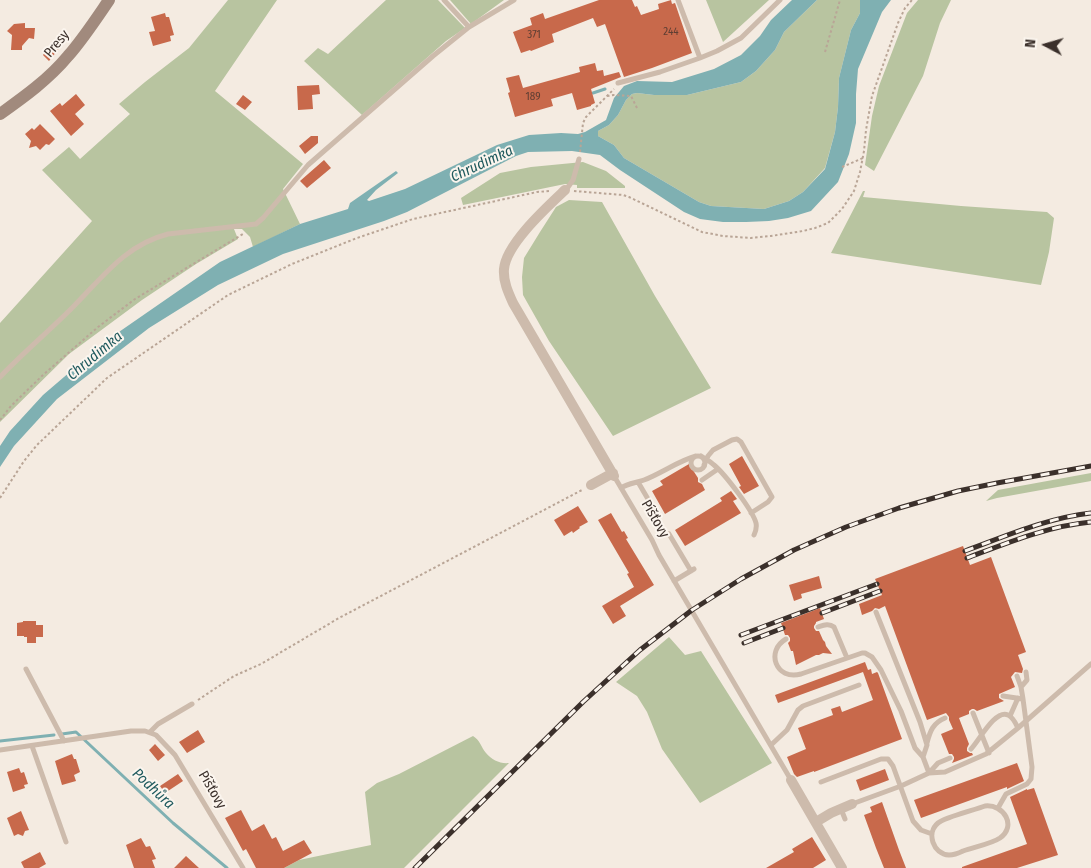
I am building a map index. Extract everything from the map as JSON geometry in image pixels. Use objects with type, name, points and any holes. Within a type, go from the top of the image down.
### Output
[{"type":"street","name":"Presy","points":[[0,114],[46,78],[68,56],[109,0]]},
{"type":"street","name":"Píšťovy","points":[[566,190],[524,232],[509,253],[505,263],[504,276],[506,288],[513,303],[613,474]]},
{"type":"street","points":[[591,485],[613,474]]},
{"type":"street","name":"Píšťovy","points":[[791,780],[842,868]]},
{"type":"street","points":[[816,822],[852,804]]},
{"type":"lane","points":[[444,0],[469,28]]},
{"type":"lane","points":[[0,377],[113,266],[137,247],[154,238],[168,234],[256,224],[308,166],[433,56],[469,28],[514,0]]},
{"type":"lane","points":[[678,0],[700,58]]},
{"type":"lane","points":[[618,84],[660,72],[717,51],[741,38],[780,0]]},
{"type":"lane","points":[[566,190],[573,180],[579,159]]},
{"type":"lane","points":[[702,459],[710,452],[730,441],[736,439],[740,442],[772,497],[768,502],[751,513]]},
{"type":"lane","points":[[621,488],[687,459],[702,459],[718,469],[746,504],[756,524],[757,528],[754,535]]},
{"type":"lane","points":[[702,480],[718,469]]},
{"type":"lane","name":"Píšťovy","points":[[613,474],[791,780]]},
{"type":"lane","points":[[638,482],[655,511]]},
{"type":"lane","points":[[669,534],[692,570],[674,581]]},
{"type":"lane","points":[[876,612],[927,744]]},
{"type":"lane","points":[[818,627],[831,625],[834,627],[847,658]]},
{"type":"lane","points":[[786,639],[778,646],[775,658],[778,667],[784,673],[792,676],[857,654],[865,653],[872,657],[884,674],[915,748],[923,757],[929,773]]},
{"type":"lane","points":[[852,804],[929,773],[945,772],[989,753],[1091,664]]},
{"type":"lane","points":[[26,669],[64,741]]},
{"type":"lane","points":[[1021,687],[1028,680],[1026,672]]},
{"type":"lane","points":[[998,808],[1006,794],[1028,784],[1031,779],[1032,767],[1026,721],[1020,698],[1021,687],[1017,676]]},
{"type":"lane","points":[[771,744],[787,730],[798,710],[803,706],[859,685]]},
{"type":"lane","points":[[1003,696],[1020,698]]},
{"type":"lane","points":[[1010,716],[1020,698]]},
{"type":"lane","points":[[0,750],[131,731],[150,732],[158,724],[192,704]]},
{"type":"lane","points":[[973,713],[989,753]]},
{"type":"lane","points":[[971,749],[996,717],[1003,714],[1010,716],[1018,728]]},
{"type":"lane","points":[[923,757],[929,735],[934,726],[945,718]]},
{"type":"lane","name":"Píšťovy","points":[[150,732],[160,738],[175,754],[243,868]]},
{"type":"lane","points":[[32,746],[66,842]]},
{"type":"lane","points":[[821,782],[884,758],[892,764],[916,824],[921,830],[932,834]]},
{"type":"lane","points":[[929,773],[938,763],[950,758]]},
{"type":"lane","points":[[985,806],[998,808],[1005,814],[1008,822],[1006,831],[996,840],[956,854],[948,855],[940,852],[934,846],[932,834],[935,827],[941,821],[985,806]]},
{"type":"lane","points":[[840,809],[845,819]]},
{"type":"path","points":[[825,52],[840,0]]},
{"type":"path","points":[[0,498],[9,482],[37,445],[107,378],[228,295],[316,254],[413,219],[537,192],[566,190],[623,195],[702,232],[722,236],[751,238],[771,236],[809,230],[828,223],[842,209],[854,191],[862,158],[872,96],[898,23],[905,8],[912,0]]},
{"type":"path","points":[[579,159],[582,123],[618,84]]},
{"type":"path","points":[[607,96],[631,96],[637,108]]},
{"type":"path","points":[[842,167],[862,158]]},
{"type":"path","points":[[0,420],[11,406],[43,375],[98,327],[135,299],[239,237],[256,224]]},
{"type":"path","points":[[192,704],[234,676],[261,664],[339,618],[591,485]]},
{"type":"green space","points":[[228,0],[277,0],[215,91],[303,164],[283,189],[300,224],[253,247],[250,237],[242,229],[234,229],[238,239],[142,300],[69,354],[0,422],[0,323],[92,221],[42,170],[69,147],[80,159],[130,114],[119,104],[189,48]]},
{"type":"green space","points":[[386,0],[438,0],[465,28],[446,41],[362,115],[304,61],[318,48],[328,54]]},
{"type":"green space","points":[[450,0],[504,0],[471,24]]},
{"type":"green space","points":[[706,0],[769,0],[723,42]]},
{"type":"green space","points":[[817,0],[860,0],[860,13],[851,30],[839,78],[835,132],[825,168],[803,192],[789,201],[764,209],[711,206],[699,202],[624,158],[614,145],[598,136],[598,131],[609,125],[632,94],[687,95],[741,82],[756,71],[775,50],[784,32]]},
{"type":"green space","points":[[918,0],[951,0],[940,23],[923,76],[874,171],[865,165],[872,116],[879,86],[907,13]]},
{"type":"green space","points":[[583,162],[606,171],[625,188],[577,188],[577,185],[565,184],[463,205],[461,198],[500,173],[531,167]]},
{"type":"green space","points":[[863,191],[865,191],[863,197],[1047,212],[1054,218],[1049,252],[1041,285],[831,253]]},
{"type":"green space","points":[[569,200],[602,202],[655,296],[711,388],[613,436],[549,341],[523,295],[524,258],[556,207]]},
{"type":"green space","points":[[1091,473],[1091,481],[986,501],[998,490]]},
{"type":"green space","points":[[669,637],[685,655],[701,651],[772,763],[700,803],[662,749],[647,712],[637,696],[616,682]]},
{"type":"green space","points":[[473,736],[491,758],[499,762],[509,763],[404,868],[284,868],[299,860],[371,845],[365,792],[377,783],[399,774]]},
{"type":"water","name":"Chrudimka","points":[[792,0],[817,0],[784,32],[775,50],[756,71],[741,82],[687,95],[632,94],[609,125],[598,131],[598,136],[614,145],[624,158],[699,202],[711,206],[764,209],[789,201],[803,192],[825,169],[835,132],[839,78],[851,30],[860,13],[860,0],[891,0],[882,12],[858,69],[856,123],[849,154],[838,182],[811,211],[769,221],[723,222],[700,219],[684,212],[600,155],[572,151],[528,152],[516,156],[407,212],[283,254],[218,285],[149,328],[57,399],[14,446],[0,467],[0,446],[10,431],[43,395],[116,334],[220,262],[300,224],[348,209],[350,203],[396,171],[398,173],[376,190],[367,200],[369,201],[405,189],[497,145],[529,135],[578,134],[585,132],[606,120],[614,98],[624,86],[637,81],[672,82],[714,69],[741,55],[760,36],[771,20]]},
{"type":"building","points":[[599,0],[632,0],[641,15],[659,9],[658,4],[671,0],[672,4],[675,3],[692,53],[624,77],[605,24],[597,27],[593,18],[552,34],[554,42],[521,53],[513,32],[532,25],[530,18],[543,13],[545,19]]},
{"type":"building","points":[[165,13],[166,17],[169,17],[174,35],[170,36],[171,41],[153,46],[149,32],[155,31],[151,17]]},
{"type":"building","points":[[25,23],[25,28],[35,28],[34,39],[29,38],[22,46],[22,50],[11,50],[12,35],[7,31],[14,24]]},
{"type":"building","points":[[54,41],[61,46],[49,61],[43,55]]},
{"type":"building","points":[[595,63],[597,71],[603,70],[604,76],[619,72],[621,77],[591,89],[595,103],[591,106],[577,110],[572,93],[551,99],[553,106],[515,117],[506,78],[519,75],[523,88],[580,72],[579,67]]},
{"type":"building","points":[[319,85],[320,94],[312,95],[313,109],[298,110],[297,86]]},
{"type":"building","points":[[76,94],[85,105],[75,114],[84,124],[71,136],[50,111],[60,103],[62,106]]},
{"type":"building","points":[[243,95],[252,102],[245,110],[236,104]]},
{"type":"building","points":[[40,124],[55,139],[40,150],[36,146],[29,148],[31,141],[25,134],[32,128],[34,130]]},
{"type":"building","points":[[311,136],[318,136],[318,143],[305,154],[299,146]]},
{"type":"building","points":[[324,160],[331,168],[307,188],[300,181]]},
{"type":"building","points":[[742,456],[759,486],[744,494],[729,464]]},
{"type":"building","points":[[689,464],[698,478],[698,482],[702,484],[705,490],[665,514],[652,491],[663,485],[660,481]]},
{"type":"building","points":[[731,491],[737,499],[733,501],[741,513],[685,546],[675,530],[722,501],[720,498]]},
{"type":"building","points":[[578,506],[588,522],[573,533],[572,531],[564,536],[554,520]]},
{"type":"building","points":[[611,513],[622,532],[624,531],[628,538],[626,539],[654,585],[620,606],[626,616],[613,624],[602,606],[634,587],[627,574],[629,573],[598,520]]},
{"type":"building","points":[[963,546],[970,565],[991,557],[1026,652],[1018,655],[1023,669],[1022,673],[1015,672],[1011,677],[1015,687],[999,694],[999,698],[1004,701],[977,711],[972,709],[969,711],[969,714],[959,718],[969,744],[967,751],[973,755],[952,763],[954,757],[952,754],[949,754],[941,734],[953,729],[949,717],[946,713],[927,720],[885,606],[879,609],[875,608],[862,615],[859,604],[882,595],[875,579]]},
{"type":"building","points":[[819,576],[822,588],[801,594],[802,598],[794,601],[789,585]]},
{"type":"building","points":[[820,608],[824,619],[816,622],[814,628],[816,631],[819,631],[832,654],[823,653],[816,655],[796,665],[793,651],[791,651],[788,643],[790,638],[788,635],[785,635],[781,623]]},
{"type":"building","points":[[36,621],[36,625],[43,625],[43,637],[36,637],[36,643],[27,643],[27,637],[17,636],[17,623]]},
{"type":"building","points":[[865,662],[868,670],[871,669],[872,674],[878,673],[902,739],[797,777],[787,757],[806,749],[798,728],[833,715],[831,709],[840,706],[842,712],[873,700],[863,672],[778,703],[775,695]]},
{"type":"building","points":[[198,730],[205,742],[187,753],[179,742]]},
{"type":"building","points":[[155,744],[165,755],[158,761],[149,750]]},
{"type":"building","points":[[72,754],[74,759],[76,759],[80,772],[74,775],[76,781],[62,785],[55,761]]},
{"type":"building","points":[[1017,763],[1024,781],[1007,789],[1007,787],[921,818],[914,800]]},
{"type":"building","points":[[19,768],[21,773],[24,772],[28,784],[24,785],[25,788],[13,792],[7,772]]},
{"type":"building","points":[[885,769],[889,780],[860,791],[856,780]]},
{"type":"building","points":[[178,774],[183,781],[165,793],[160,786]]},
{"type":"building","points":[[1034,788],[1058,855],[1017,868],[962,868],[1027,844],[1010,797],[1027,789]]},
{"type":"building","points":[[882,802],[906,868],[884,868],[864,815],[872,812],[870,807]]},
{"type":"building","points":[[241,810],[252,831],[264,824],[272,839],[276,837],[283,851],[304,840],[312,853],[284,868],[256,868],[246,849],[243,851],[225,818]]},
{"type":"building","points":[[21,811],[29,830],[25,831],[23,836],[18,834],[14,836],[7,818]]},
{"type":"building","points":[[812,837],[826,860],[813,868],[766,868],[794,852],[792,849]]},
{"type":"building","points":[[141,838],[146,847],[150,846],[156,859],[152,860],[155,868],[134,868],[126,845]]},
{"type":"building","points":[[40,852],[46,864],[39,868],[24,868],[21,862]]},
{"type":"building","points":[[186,856],[199,868],[174,868]]},
{"type":"waterway","points":[[593,93],[605,89]]},
{"type":"waterway","name":"Podhůra","points":[[62,734],[76,732],[173,823],[227,868]]},
{"type":"waterway","name":"Podhůra","points":[[0,741],[54,735]]},
{"type":"railway","points":[[415,868],[583,702],[640,650],[692,610],[741,579],[794,550],[846,527],[899,508],[958,491],[1091,466]]},
{"type":"railway","points":[[965,551],[1043,523],[1091,513]]},
{"type":"railway","points":[[967,558],[1043,531],[1091,522]]},
{"type":"railway","points":[[741,635],[877,584]]},
{"type":"railway","points":[[822,613],[880,591]]},
{"type":"railway","points":[[744,643],[783,628]]}]
